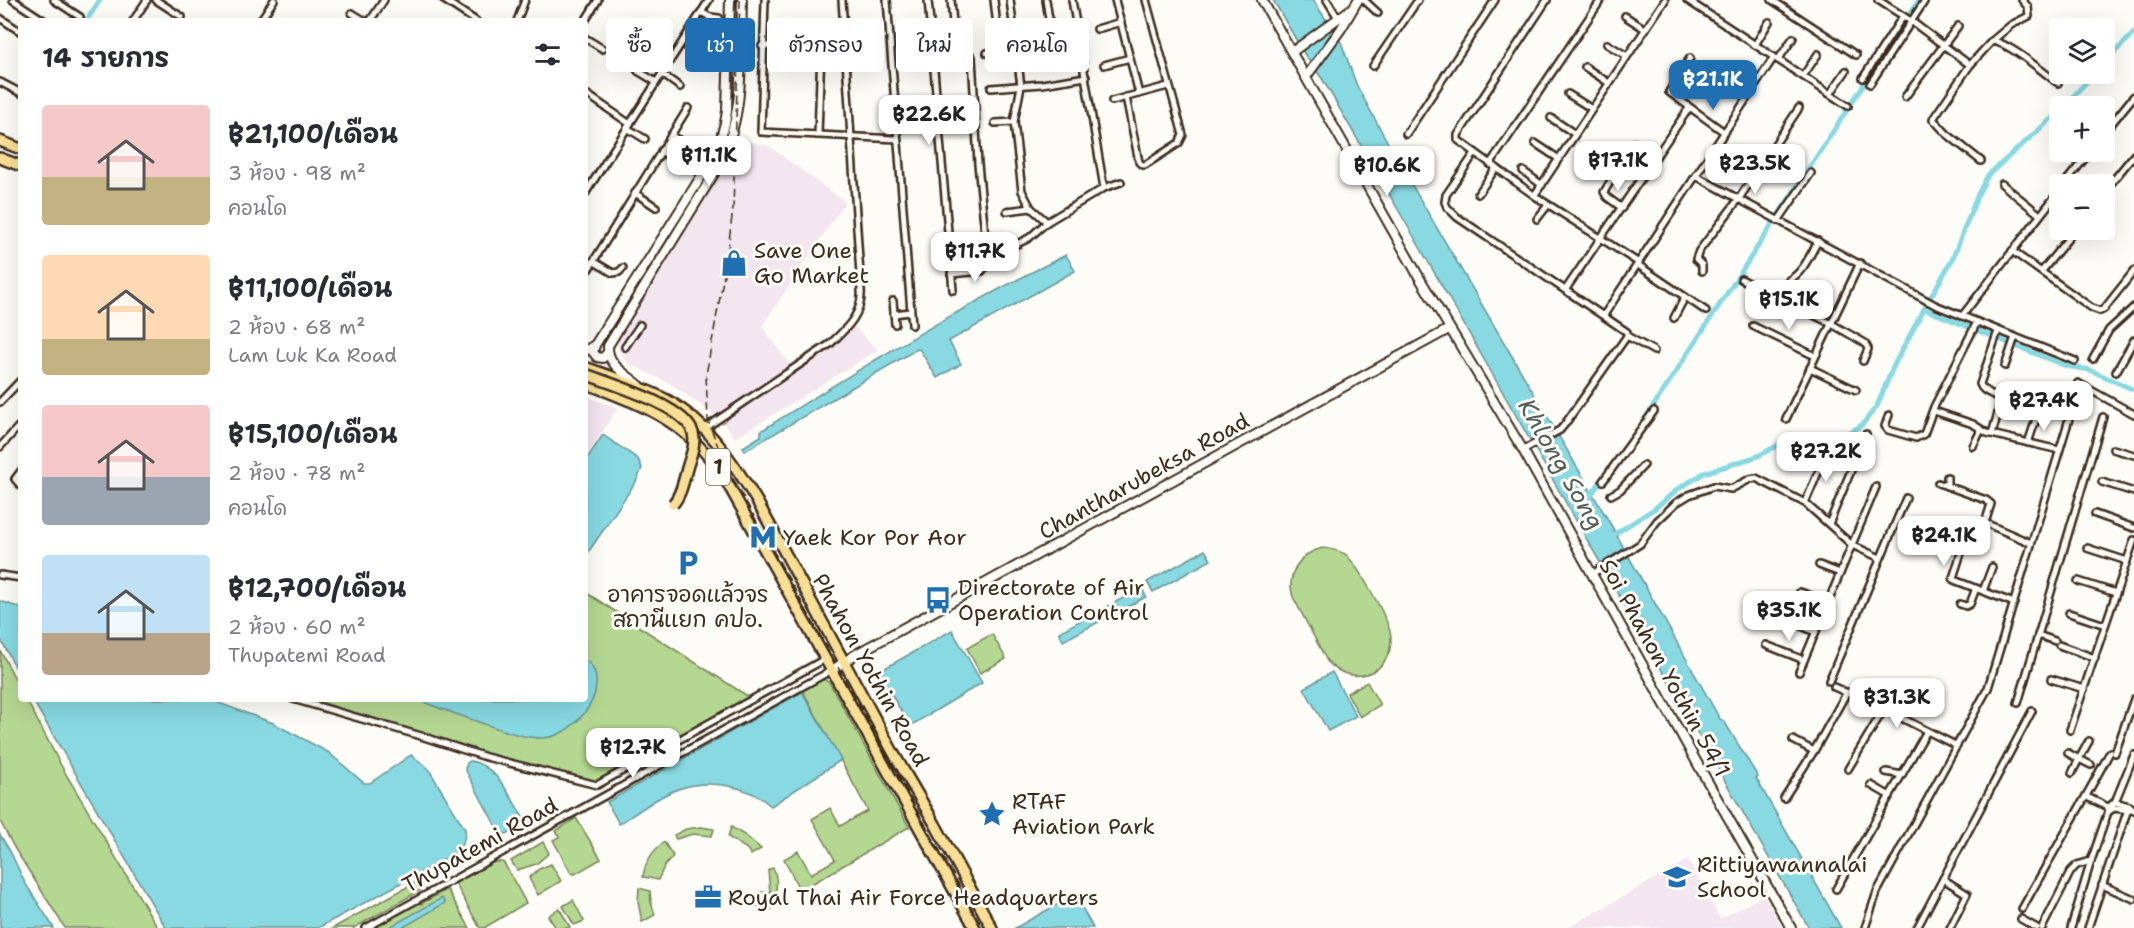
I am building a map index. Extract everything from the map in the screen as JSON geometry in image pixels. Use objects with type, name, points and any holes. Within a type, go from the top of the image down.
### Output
[{"type":"main road","points":[[608,352],[603,358],[597,357],[593,352],[595,345],[711,161],[722,138],[727,111],[730,0]]},
{"type":"main road","points":[[646,391],[613,364],[608,352],[609,341],[729,146],[739,103],[742,0]]},
{"type":"main road","name":"Soi Phahon Yothin 54/1","points":[[1262,0],[1295,50],[1306,77],[1449,328],[1527,448],[1592,574],[1791,928]]},
{"type":"main road","points":[[1306,77],[1341,29],[1358,0]]},
{"type":"main road","points":[[1295,50],[1352,8]]},
{"type":"main road","points":[[0,141],[18,148]]},
{"type":"main road","points":[[0,158],[18,165]]},
{"type":"main road","name":"Chantharubeksa Road","points":[[826,659],[842,659],[856,654],[1449,328]]},
{"type":"main road","points":[[588,349],[595,345]]},
{"type":"main road","name":"Phahon Yothin Road","points":[[588,368],[646,391],[680,408],[705,429],[726,453],[744,480],[992,928]]},
{"type":"main road","points":[[588,375],[661,405],[675,412],[688,423],[693,431],[693,447],[679,495],[673,504]]},
{"type":"main road","name":"Phahon Yothin Road","points":[[588,384],[658,413],[680,428],[709,454],[724,477],[975,928]]},
{"type":"main road","name":"Chantharubeksa Road","points":[[832,670],[842,659]]},
{"type":"main road","points":[[965,910],[979,903]]},
{"type":"street","points":[[13,0],[40,18]]},
{"type":"street","points":[[54,0],[80,17]]},
{"type":"street","points":[[135,18],[147,0]]},
{"type":"street","points":[[156,0],[182,17]]},
{"type":"street","points":[[264,18],[274,0]]},
{"type":"street","points":[[372,18],[384,0]]},
{"type":"street","points":[[444,0],[471,18]]},
{"type":"street","points":[[518,18],[525,0]]},
{"type":"street","points":[[587,18],[598,0]]},
{"type":"street","points":[[673,56],[709,0]]},
{"type":"street","points":[[765,0],[761,132],[897,139]]},
{"type":"street","points":[[705,429],[821,351],[846,329],[855,317],[862,295],[842,0]]},
{"type":"street","points":[[887,0],[912,325]]},
{"type":"street","points":[[928,0],[929,18]]},
{"type":"street","points":[[951,0],[952,18]]},
{"type":"street","points":[[994,0],[996,18]]},
{"type":"street","points":[[1010,0],[1012,18]]},
{"type":"street","points":[[1046,0],[1049,18]]},
{"type":"street","points":[[1072,0],[1076,18]]},
{"type":"street","points":[[1115,0],[1138,94]]},
{"type":"street","points":[[1126,98],[1139,162],[1145,165],[1179,143],[1182,138],[1146,0]]},
{"type":"street","points":[[1327,0],[1336,20]]},
{"type":"street","points":[[1364,0],[1378,13]]},
{"type":"street","points":[[1373,66],[1418,0]]},
{"type":"street","points":[[1406,134],[1495,0]]},
{"type":"street","points":[[1547,0],[1458,135],[1458,140],[1548,205],[1706,310]]},
{"type":"street","points":[[1478,194],[1493,166],[1601,0]]},
{"type":"street","points":[[1536,194],[1665,0]]},
{"type":"street","points":[[1687,0],[1848,106]]},
{"type":"street","points":[[1772,0],[1856,55]]},
{"type":"street","points":[[1878,0],[1970,65]]},
{"type":"street","points":[[1981,161],[1947,134],[1933,118],[1970,65],[1992,41],[2011,25],[2029,16],[2028,7],[2022,0]]},
{"type":"street","points":[[1870,84],[1924,2]]},
{"type":"street","points":[[701,12],[710,17],[719,18]]},
{"type":"street","points":[[352,13],[360,18]]},
{"type":"street","points":[[1625,16],[1645,29]]},
{"type":"street","points":[[1863,78],[1904,17]]},
{"type":"street","points":[[0,18],[18,30]]},
{"type":"street","points":[[1097,29],[1121,22]]},
{"type":"street","points":[[1755,45],[1769,22]]},
{"type":"street","points":[[1905,97],[1958,26]]},
{"type":"street","points":[[1604,315],[1724,132],[1776,58],[1793,38]]},
{"type":"street","points":[[588,40],[603,49]]},
{"type":"street","points":[[1992,41],[2020,55],[2049,76]]},
{"type":"street","points":[[1607,44],[1627,56]]},
{"type":"street","points":[[762,46],[814,46],[821,49],[818,135]]},
{"type":"street","points":[[1803,76],[1818,54]]},
{"type":"street","points":[[1104,65],[1130,58]]},
{"type":"street","points":[[1690,58],[1669,93],[1724,132]]},
{"type":"street","points":[[1585,67],[1610,83]]},
{"type":"street","points":[[1830,94],[1846,71]]},
{"type":"street","points":[[640,72],[656,82]]},
{"type":"street","points":[[934,72],[953,290]]},
{"type":"street","points":[[951,274],[982,271],[988,264],[978,164],[973,72]]},
{"type":"street","points":[[1019,72],[1021,86],[1014,122],[1022,191],[1031,208],[1047,222]]},
{"type":"street","points":[[1085,72],[1104,188]]},
{"type":"street","points":[[588,190],[662,74],[680,87]]},
{"type":"street","points":[[991,88],[1086,77]]},
{"type":"street","points":[[0,82],[18,91]]},
{"type":"street","points":[[1112,101],[1168,86]]},
{"type":"street","points":[[1568,94],[1592,109]]},
{"type":"street","points":[[588,95],[645,139]]},
{"type":"street","points":[[2115,119],[2134,96]]},
{"type":"street","points":[[588,270],[688,108]]},
{"type":"street","points":[[1566,289],[1689,108]]},
{"type":"street","points":[[1702,271],[1703,267],[1696,256],[1710,234],[1738,200],[1799,108]]},
{"type":"street","points":[[1551,118],[1575,134]]},
{"type":"street","points":[[995,123],[1014,122]]},
{"type":"street","points":[[671,135],[691,148]]},
{"type":"street","points":[[1535,143],[1559,159]]},
{"type":"street","points":[[1622,208],[1606,197],[1605,192],[1634,143]]},
{"type":"street","points":[[661,151],[685,168]]},
{"type":"street","points":[[1475,153],[1446,195],[1445,202],[1449,210],[1486,238],[1626,330],[1627,336],[1560,430],[1527,448]]},
{"type":"street","points":[[2115,178],[2134,155]]},
{"type":"street","points":[[2072,174],[2082,162]]},
{"type":"street","points":[[1523,171],[1542,185]]},
{"type":"street","points":[[1777,220],[1811,173]]},
{"type":"street","points":[[1696,176],[1935,305],[1976,324],[2076,361]]},
{"type":"street","points":[[1011,247],[1029,238],[1047,222],[1104,188],[1121,182]]},
{"type":"street","points":[[2002,184],[2040,215]]},
{"type":"street","points":[[635,193],[656,207]]},
{"type":"street","points":[[1962,316],[2049,204]]},
{"type":"street","points":[[1537,219],[1548,205]]},
{"type":"street","points":[[1008,211],[1031,208]]},
{"type":"street","points":[[2042,271],[2067,240]]},
{"type":"street","points":[[1789,280],[1794,278],[1801,269],[1818,241]]},
{"type":"street","points":[[2012,251],[2092,308],[2100,311],[2134,271]]},
{"type":"street","points":[[593,261],[613,273],[623,268]]},
{"type":"street","points":[[1786,419],[1860,264]]},
{"type":"street","points":[[1741,279],[1867,344],[1868,349],[1863,361]]},
{"type":"street","points":[[1674,318],[1685,297]]},
{"type":"street","points":[[893,301],[895,324]]},
{"type":"street","points":[[2093,359],[2109,330],[2134,307]]},
{"type":"street","points":[[894,314],[910,312]]},
{"type":"street","points":[[1889,415],[1886,429],[1907,437],[1916,438],[1924,434],[1934,407],[1976,324]]},
{"type":"street","points":[[625,347],[640,325]]},
{"type":"street","points":[[1753,326],[1815,356]]},
{"type":"street","points":[[1992,434],[2001,402],[1999,398],[1982,389],[1980,384],[1998,332]]},
{"type":"street","points":[[1627,336],[1654,351]]},
{"type":"street","points":[[2005,366],[2015,338]]},
{"type":"street","points":[[2116,372],[2134,340]]},
{"type":"street","points":[[1810,368],[1856,390]]},
{"type":"street","points":[[0,402],[18,383]]},
{"type":"street","points":[[2078,384],[2134,414]]},
{"type":"street","points":[[1865,928],[1877,892],[1988,688],[2075,399]]},
{"type":"street","points":[[1603,481],[1654,411]]},
{"type":"street","points":[[1934,411],[1973,424],[1992,434],[2059,450]]},
{"type":"street","points":[[2028,443],[2038,413]]},
{"type":"street","points":[[2018,704],[2103,417]]},
{"type":"street","points":[[0,447],[18,427]]},
{"type":"street","points":[[1973,446],[1981,430]]},
{"type":"street","points":[[1829,524],[1866,434]]},
{"type":"street","points":[[2113,449],[2134,455]]},
{"type":"street","points":[[1805,503],[1826,453]]},
{"type":"street","points":[[1611,495],[1620,490],[1644,465]]},
{"type":"street","points":[[1947,477],[1947,486]]},
{"type":"street","points":[[1592,574],[1640,544],[1657,521],[1676,503],[1689,495],[1714,486],[1731,489],[1756,478],[1805,503],[1852,545],[1881,558]]},
{"type":"street","points":[[2102,482],[2134,492]]},
{"type":"street","points":[[1938,483],[1990,502],[1991,507],[1979,542]]},
{"type":"street","points":[[1798,672],[1876,487]]},
{"type":"street","points":[[1829,681],[1906,498]]},
{"type":"street","points":[[2095,514],[2134,528]]},
{"type":"street","points":[[1985,523],[2031,543]]},
{"type":"street","points":[[2070,730],[2134,540]]},
{"type":"street","points":[[2087,548],[2127,561]]},
{"type":"street","points":[[1962,550],[1953,579],[2014,603]]},
{"type":"street","points":[[1819,565],[1840,573]]},
{"type":"street","points":[[1983,591],[1992,567]]},
{"type":"street","points":[[0,575],[18,578]]},
{"type":"street","points":[[2078,581],[2116,593]]},
{"type":"street","points":[[1960,604],[1969,606],[1976,588]]},
{"type":"street","points":[[1800,592],[1828,602]]},
{"type":"street","points":[[2069,613],[2105,625]]},
{"type":"street","points":[[1783,618],[1815,632]]},
{"type":"street","points":[[2038,635],[2095,658]]},
{"type":"street","points":[[1766,645],[1804,660]]},
{"type":"street","name":"Thupatemi Road","points":[[303,702],[486,757],[597,785],[826,659]]},
{"type":"street","name":"Thupatemi Road","points":[[366,928],[503,850],[832,670]]},
{"type":"street","points":[[2051,679],[2084,689]]},
{"type":"street","points":[[1834,687],[1957,746]]},
{"type":"street","points":[[1784,798],[1847,692]]},
{"type":"street","points":[[2022,909],[2054,850],[2113,752],[2134,699]]},
{"type":"street","points":[[1848,769],[1884,709]]},
{"type":"street","points":[[1917,928],[2032,711]]},
{"type":"street","points":[[1836,889],[1927,731]]},
{"type":"street","points":[[1793,740],[1814,751]]},
{"type":"street","points":[[2072,773],[2089,741]]},
{"type":"street","points":[[2068,753],[2091,765]]},
{"type":"street","points":[[2071,928],[2091,861],[2110,810],[2118,805],[2134,755]]},
{"type":"street","points":[[1886,772],[1902,775]]},
{"type":"street","points":[[1871,785],[1890,796]]},
{"type":"street","points":[[2087,798],[2110,810]]},
{"type":"street","points":[[2088,928],[2128,808],[2118,805]]},
{"type":"street","points":[[2021,919],[2040,928],[2071,871],[2077,865],[2091,861]]},
{"type":"street","points":[[1943,879],[1967,894],[1950,928]]},
{"type":"street","points":[[2102,885],[2134,899]]},
{"type":"shaded area","name":"Save One Go Market","points":[[737,139],[769,146],[845,202],[762,326],[789,364],[850,323],[878,350],[735,438],[729,429],[709,411],[671,384],[629,364],[619,352],[618,341]]},
{"type":"shaded area","points":[[588,397],[618,408],[588,453]]},
{"type":"shaded area","name":"Rittiyawannalai School","points":[[1688,860],[1720,919],[1764,895],[1782,928],[1567,928]]},
{"type":"green space","points":[[1323,548],[1345,554],[1350,560],[1372,594],[1390,630],[1389,651],[1385,661],[1377,669],[1368,673],[1347,674],[1336,669],[1327,661],[1293,597],[1291,580],[1296,566],[1307,555]]},
{"type":"green space","points":[[588,594],[752,699],[597,785],[492,758],[390,727],[320,702],[588,702]]},
{"type":"green space","points":[[992,634],[1006,659],[980,673],[967,648]]},
{"type":"green space","points":[[0,650],[18,684],[18,702],[28,702],[64,771],[158,928],[65,928],[0,821]]},
{"type":"green space","points":[[823,679],[829,682],[909,827],[800,891],[784,859],[798,851],[811,874],[835,860],[812,819],[830,808],[840,826],[868,811],[803,691]]},
{"type":"green space","points":[[1367,682],[1380,705],[1360,717],[1347,693]]},
{"type":"green space","points":[[576,818],[601,859],[575,874],[571,873],[553,840],[559,837],[556,831]]},
{"type":"green space","points":[[701,827],[714,829],[712,836],[693,834],[676,839],[674,835],[686,829]]},
{"type":"green space","points":[[731,827],[761,849],[751,855],[747,849],[728,837]]},
{"type":"green space","points":[[543,842],[549,853],[536,864],[517,870],[511,861]]},
{"type":"green space","points":[[664,842],[673,856],[664,867],[658,880],[643,877],[650,857]]},
{"type":"green space","points":[[494,862],[503,862],[526,903],[484,928],[480,928],[455,883]]},
{"type":"green space","points":[[551,864],[561,881],[538,895],[529,878],[539,869]]},
{"type":"green space","points":[[773,868],[776,884],[771,910],[757,906],[759,892],[770,892],[768,870]]},
{"type":"green space","points":[[416,882],[421,890],[354,928],[333,928]]},
{"type":"green space","points":[[639,888],[650,891],[655,915],[642,922],[638,902]]},
{"type":"green space","points":[[447,889],[470,928],[368,928],[418,900],[421,904]]},
{"type":"green space","points":[[573,900],[584,921],[574,925],[563,906]]},
{"type":"green space","points":[[559,908],[570,927],[556,928],[548,916]]},
{"type":"water","name":"Khlong Song","points":[[1273,0],[1313,0],[1341,42],[1357,86],[1400,165],[1611,525],[1720,719],[1724,721],[1758,777],[1756,778],[1841,928],[1809,928],[1414,237],[1323,80],[1305,55]]},
{"type":"water","points":[[1066,255],[1075,271],[949,341],[961,364],[937,378],[920,350],[917,349],[745,451],[743,447],[761,436],[761,431],[836,384],[949,317]]},
{"type":"water","points":[[603,435],[638,459],[642,468],[637,480],[588,553],[588,457]]},
{"type":"water","points":[[1205,550],[1211,560],[1153,592],[1147,582]]},
{"type":"water","points":[[1142,588],[1146,597],[1063,641],[1059,632]]},
{"type":"water","points":[[0,601],[18,607],[18,672],[0,638]]},
{"type":"water","points":[[952,630],[982,683],[910,726],[878,672]]},
{"type":"water","points":[[588,662],[592,667],[596,688],[592,700],[582,716],[559,734],[536,738],[483,724],[423,702],[588,702]]},
{"type":"water","points":[[1332,672],[1356,716],[1328,731],[1304,688]]},
{"type":"water","points":[[802,692],[841,760],[771,806],[741,789],[712,784],[697,785],[670,792],[619,824],[607,802]]},
{"type":"water","points":[[34,702],[216,702],[273,723],[328,752],[364,783],[370,783],[411,755],[428,768],[465,829],[464,840],[453,855],[318,928],[166,928]]},
{"type":"water","points":[[470,761],[488,769],[508,792],[524,819],[519,830],[506,834],[498,830],[465,769]]},
{"type":"water","points":[[0,835],[25,883],[54,928],[0,928]]},
{"type":"water","points":[[442,898],[445,903],[402,928],[388,928]]},
{"type":"water","points":[[1067,899],[1072,906],[1079,902],[1093,928],[1015,928]]},
{"type":"waterway","points":[[88,18],[100,0]]},
{"type":"waterway","points":[[1639,428],[1919,0]]},
{"type":"waterway","points":[[2115,52],[2134,33]]},
{"type":"waterway","points":[[2073,96],[2085,84]]},
{"type":"waterway","points":[[1926,305],[1952,260],[1988,175],[2049,121]]},
{"type":"waterway","points":[[1610,537],[1704,473],[1758,456],[1788,440],[1812,442],[1842,437],[1862,425],[1877,406],[1894,365],[1924,309],[2066,366],[2090,370],[2134,390]]},
{"type":"waterway","name":"Khlong Song","points":[[1590,496],[1604,477]]},
{"type":"railway","points":[[740,0],[733,208],[727,258],[706,375],[708,421],[725,464],[983,928]]},
{"type":"place","name":"Save One Go Market","points":[[734,263]]},
{"type":"place","name":"Yaek Kor Por Aor","points":[[763,537]]},
{"type":"place","name":"อาคารจอดแล้วจร สถานีแยก คปอ.","points":[[688,563]]},
{"type":"place","name":"Directorate of Air Operation Control","points":[[938,600]]},
{"type":"place","name":"RTAF Aviation Park","points":[[992,814]]},
{"type":"place","name":"Rittiyawannalai School","points":[[1677,877]]},
{"type":"place","name":"Royal Thai Air Force Headquarters","points":[[708,897]]}]
